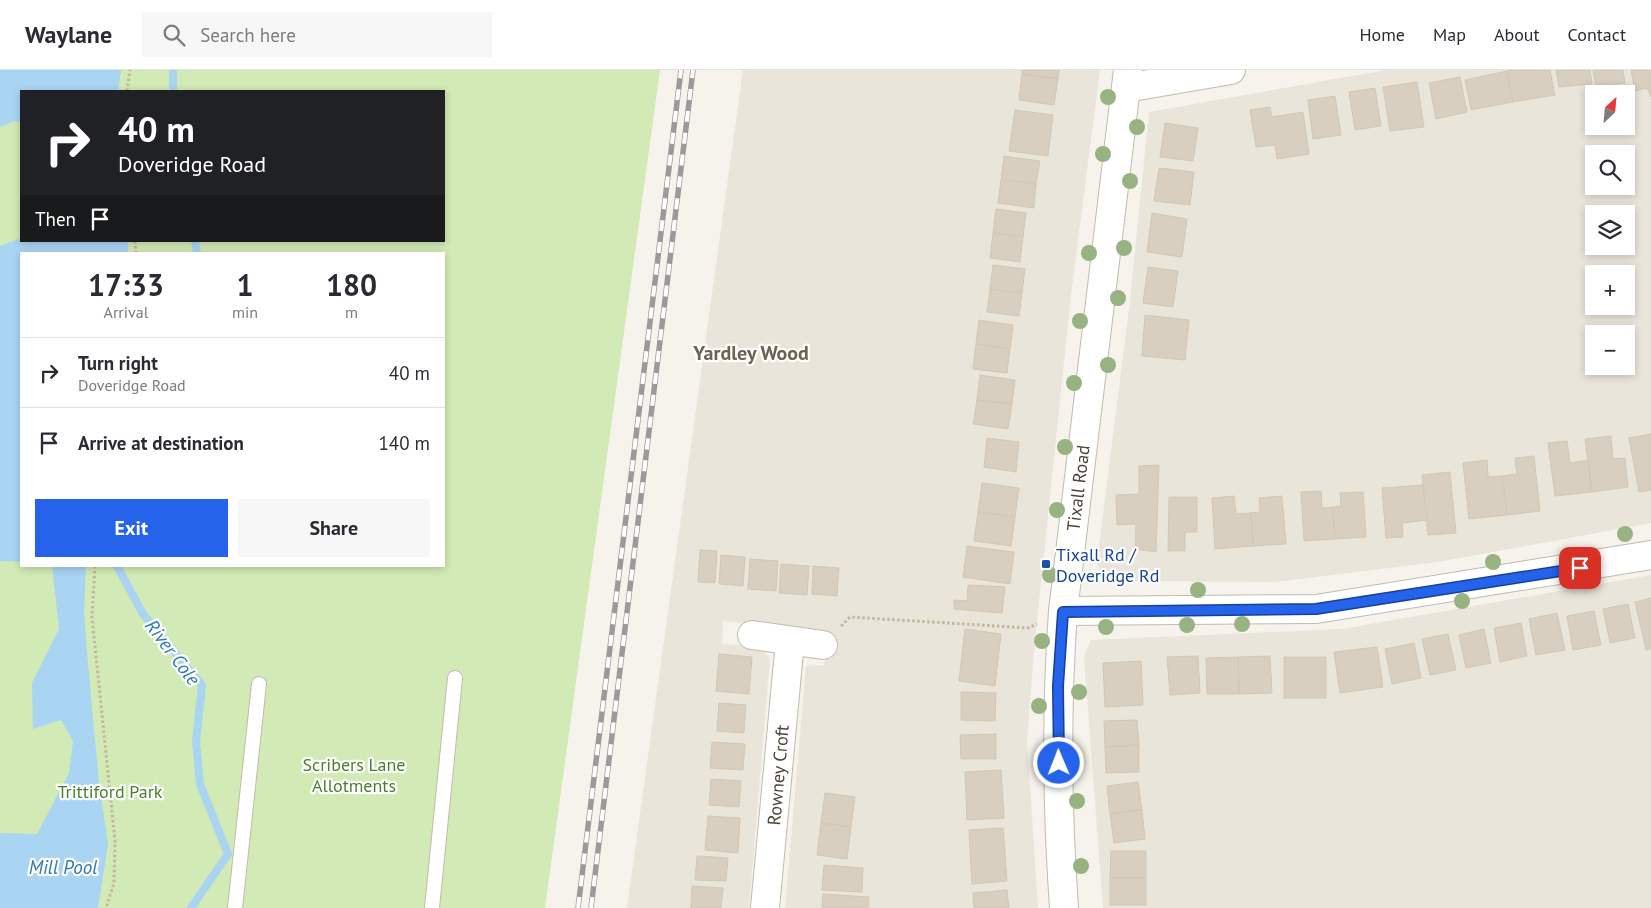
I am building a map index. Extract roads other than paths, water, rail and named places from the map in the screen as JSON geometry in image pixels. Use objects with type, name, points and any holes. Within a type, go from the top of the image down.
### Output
[{"type":"street","points":[[1127,79],[1231,70]]},
{"type":"street","name":"Tixall Road","points":[[1064,908],[1060,858],[1058,686],[1063,612],[1127,79]]},
{"type":"street","points":[[1063,612],[1316,609],[1651,555]]},
{"type":"street","points":[[752,635],[823,645]]},
{"type":"street","name":"Rowney Croft","points":[[765,908],[790,641]]},
{"type":"lane","points":[[432,908],[455,678]]},
{"type":"lane","points":[[235,908],[259,684]]},
{"type":"water","points":[[0,70],[121,70],[118,90],[20,90],[20,122],[15,121],[0,127]]},
{"type":"water","points":[[20,238],[20,242],[128,242],[128,252],[20,252],[20,562],[0,561],[0,246]]},
{"type":"water","name":"Mill Pool","points":[[52,567],[86,567],[84,614],[87,652],[99,784],[108,844],[98,908],[0,908],[0,833],[37,834],[69,773],[73,741],[61,720],[33,729],[32,683],[59,629]]},
{"type":"waterway","name":"River Cole","points":[[173,70],[173,90]]},
{"type":"waterway","name":"River Cole","points":[[195,242],[197,252]]},
{"type":"waterway","name":"River Cole","points":[[118,567],[143,614],[202,685],[196,742],[200,784],[228,854],[191,908]]},
{"type":"railway","points":[[578,908],[681,70]]},
{"type":"railway","points":[[591,908],[693,70]]},
{"type":"place","name":"Tixall Rd / Doveridge Rd","points":[[1046,564]]},
{"type":"district","name":"Yardley Wood","points":[[751,353]]},
{"type":"park label","name":"Scribers Lane Allotments","points":[[354,774]]},
{"type":"park label","name":"Trittiford Park","points":[[110,791]]}]
